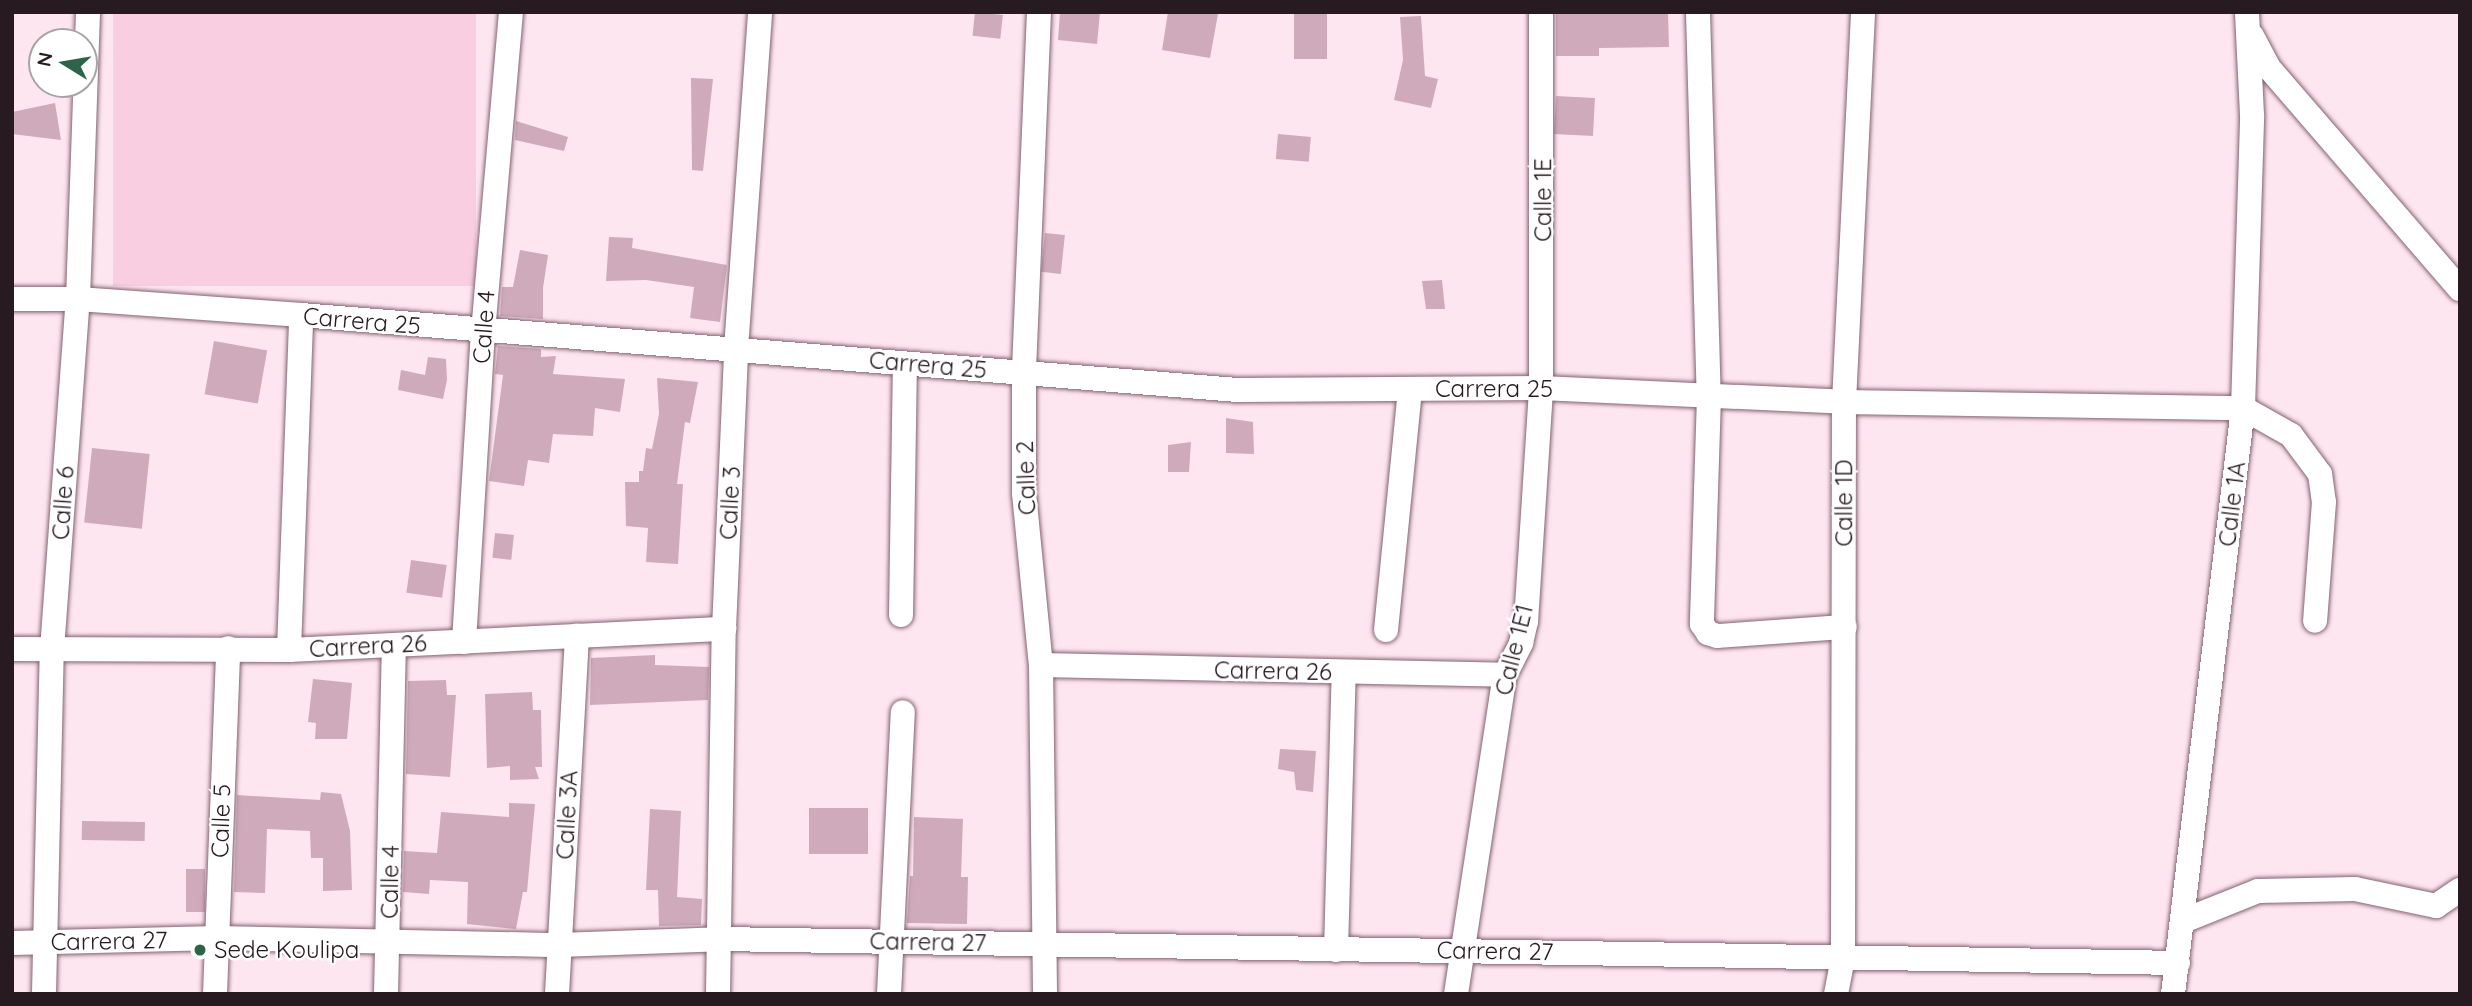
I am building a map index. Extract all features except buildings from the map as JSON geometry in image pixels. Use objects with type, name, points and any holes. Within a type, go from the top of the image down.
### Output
[{"type":"street","name":"Calle 6","points":[[44,994],[52,650],[78,299],[88,12]]},
{"type":"street","name":"Calle 4","points":[[464,642],[483,332],[511,12]]},
{"type":"street","name":"Calle 3","points":[[718,994],[724,629],[736,349],[760,12]]},
{"type":"street","name":"Calle 2","points":[[1039,12],[1024,374],[1024,494],[1041,665],[1046,943]]},
{"type":"street","name":"Calle 1E","points":[[1541,12],[1541,388]]},
{"type":"street","points":[[1698,12],[1709,396],[1702,624],[1705,629],[1718,636],[1844,627]]},
{"type":"street","name":"Calle 1D","points":[[1836,994],[1843,959],[1844,402],[1863,12]]},
{"type":"street","points":[[2248,20],[2269,68],[2460,289]]},
{"type":"street","name":"Calle 1A","points":[[2173,994],[2243,408],[2252,115],[2248,20]]},
{"type":"street","name":"Carrera 25","points":[[12,299],[78,299],[301,315],[483,332],[736,349],[1238,390],[1541,388],[1844,402],[2243,408]]},
{"type":"street","points":[[289,650],[301,315]]},
{"type":"street","points":[[901,615],[905,364]]},
{"type":"street","name":"Calle 1E1","points":[[1456,994],[1505,675],[1521,643],[1526,622],[1541,388]]},
{"type":"street","points":[[1386,630],[1410,390]]},
{"type":"street","points":[[2243,408],[2291,435],[2320,474],[2324,502],[2315,621]]},
{"type":"street","name":"Carrera 26","points":[[12,649],[289,650],[724,629]]},
{"type":"street","name":"Calle 3A","points":[[557,994],[577,636]]},
{"type":"street","name":"Calle 4","points":[[386,994],[394,645]]},
{"type":"street","name":"Calle 5","points":[[215,994],[228,648]]},
{"type":"street","name":"Carrera 26","points":[[1041,665],[1505,675]]},
{"type":"street","points":[[1336,950],[1344,672]]},
{"type":"street","points":[[889,994],[903,712]]},
{"type":"street","points":[[2183,922],[2258,891],[2355,889],[2436,906],[2460,890]]},
{"type":"street","name":"Carrera 27","points":[[12,943],[217,939],[559,945],[719,939],[2178,963]]},
{"type":"street","points":[[1045,994],[1046,943]]},
{"type":"shaded area","points":[[113,12],[476,12],[476,286],[113,286]]},
{"type":"place","name":"Sede Koulipa","points":[[200,950]]}]
